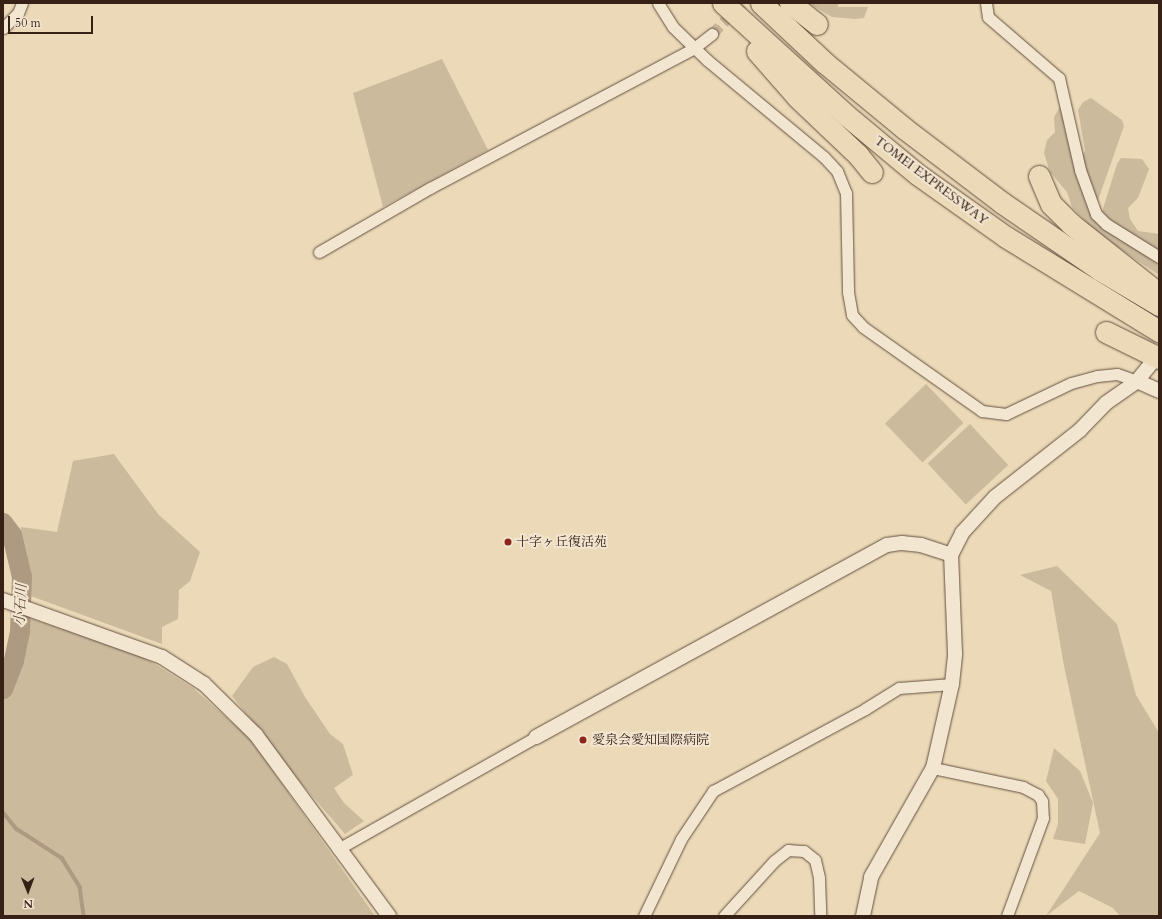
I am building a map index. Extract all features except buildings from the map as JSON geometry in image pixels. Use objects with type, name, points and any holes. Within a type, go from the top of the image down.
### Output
[{"type":"highway","points":[[716,3],[798,98],[858,155],[872,172]]},
{"type":"highway","name":"TOMEI EXPRESSWAY","points":[[724,3],[846,116],[917,174],[1006,238],[1159,331]]},
{"type":"highway","name":"TOMEI EXPRESSWAY","points":[[761,3],[825,63],[917,138],[1001,202],[1100,270],[1159,305]]},
{"type":"highway","points":[[790,3],[817,24]]},
{"type":"highway","points":[[1039,176],[1051,204],[1072,224],[1159,293]]},
{"type":"highway","points":[[1106,332],[1155,361]]},
{"type":"street","points":[[3,28],[18,13],[22,3]]},
{"type":"street","points":[[658,3],[673,27],[694,48],[824,157],[837,171],[846,193],[848,292],[852,315],[863,327],[982,411],[1006,414],[1071,383],[1097,376],[1117,374],[1159,391]]},
{"type":"street","points":[[986,3],[988,17],[1058,78],[1080,170],[1096,214],[1106,224],[1159,257]]},
{"type":"street","points":[[319,252],[430,188],[694,48],[712,34]]},
{"type":"street","points":[[863,916],[871,877],[933,768],[952,684],[955,653],[950,555],[962,533],[995,497],[1080,430],[1106,403],[1136,381],[1155,361]]},
{"type":"street","points":[[338,849],[536,737],[887,545],[902,542],[921,545],[950,555]]},
{"type":"street","points":[[8,602],[162,657],[204,684],[256,735],[388,916]]},
{"type":"street","points":[[644,916],[681,839],[712,791],[865,709],[899,688],[952,684]]},
{"type":"street","points":[[933,768],[1023,787],[1031,790],[1042,801],[1043,818],[1007,916]]},
{"type":"street","points":[[724,916],[774,861],[788,850],[804,851],[815,860],[819,878],[820,916]]},
{"type":"shaded area","points":[[808,3],[838,3],[838,7],[868,7],[864,18],[855,19],[832,17]]},
{"type":"shaded area","points":[[442,59],[488,150],[383,207],[353,93]]},
{"type":"shaded area","points":[[1091,98],[1122,120],[1124,126],[1096,206],[1082,156],[1085,151],[1078,110],[1083,102]]},
{"type":"shaded area","points":[[1061,105],[1090,213],[1159,261],[1159,275],[1096,233],[1072,207],[1067,192],[1050,172],[1044,153],[1047,140],[1055,132],[1054,117]]},
{"type":"shaded area","points":[[1121,158],[1142,159],[1149,169],[1138,198],[1128,208],[1130,219],[1138,231],[1159,234],[1159,252],[1124,232],[1102,212],[1117,164]]},
{"type":"shaded area","points":[[926,384],[964,423],[923,462],[885,424]]},
{"type":"shaded area","points":[[970,424],[1008,465],[966,505],[928,464]]},
{"type":"shaded area","points":[[114,454],[158,514],[200,552],[190,581],[179,590],[178,619],[162,627],[162,644],[28,595],[21,545],[21,527],[57,532],[73,461]]},
{"type":"shaded area","points":[[1057,566],[1117,624],[1136,695],[1159,733],[1159,916],[1120,916],[1113,908],[1079,891],[1046,916],[1100,833],[1064,666],[1051,591],[1020,575]]},
{"type":"shaded area","points":[[26,617],[142,656],[193,688],[249,737],[375,916],[3,916],[3,702],[12,684],[22,648]]},
{"type":"shaded area","points":[[274,657],[287,664],[305,697],[330,734],[343,744],[353,775],[334,788],[344,803],[364,821],[345,834],[300,782],[232,696],[253,667]]},
{"type":"shaded area","points":[[1054,748],[1080,771],[1093,803],[1085,844],[1053,839],[1058,824],[1058,799],[1046,781]]},
{"type":"waterway","name":"小石川","points":[[3,523],[12,535],[22,577],[20,632],[14,661],[3,689]]},
{"type":"waterway","points":[[3,812],[17,829],[62,858],[80,887],[84,916]]},
{"type":"tunnel","points":[[712,34],[742,3]]},
{"type":"place","name":"十字ヶ丘復活苑","points":[[508,542]]},
{"type":"place","name":"愛泉会愛知国際病院","points":[[583,740]]}]
